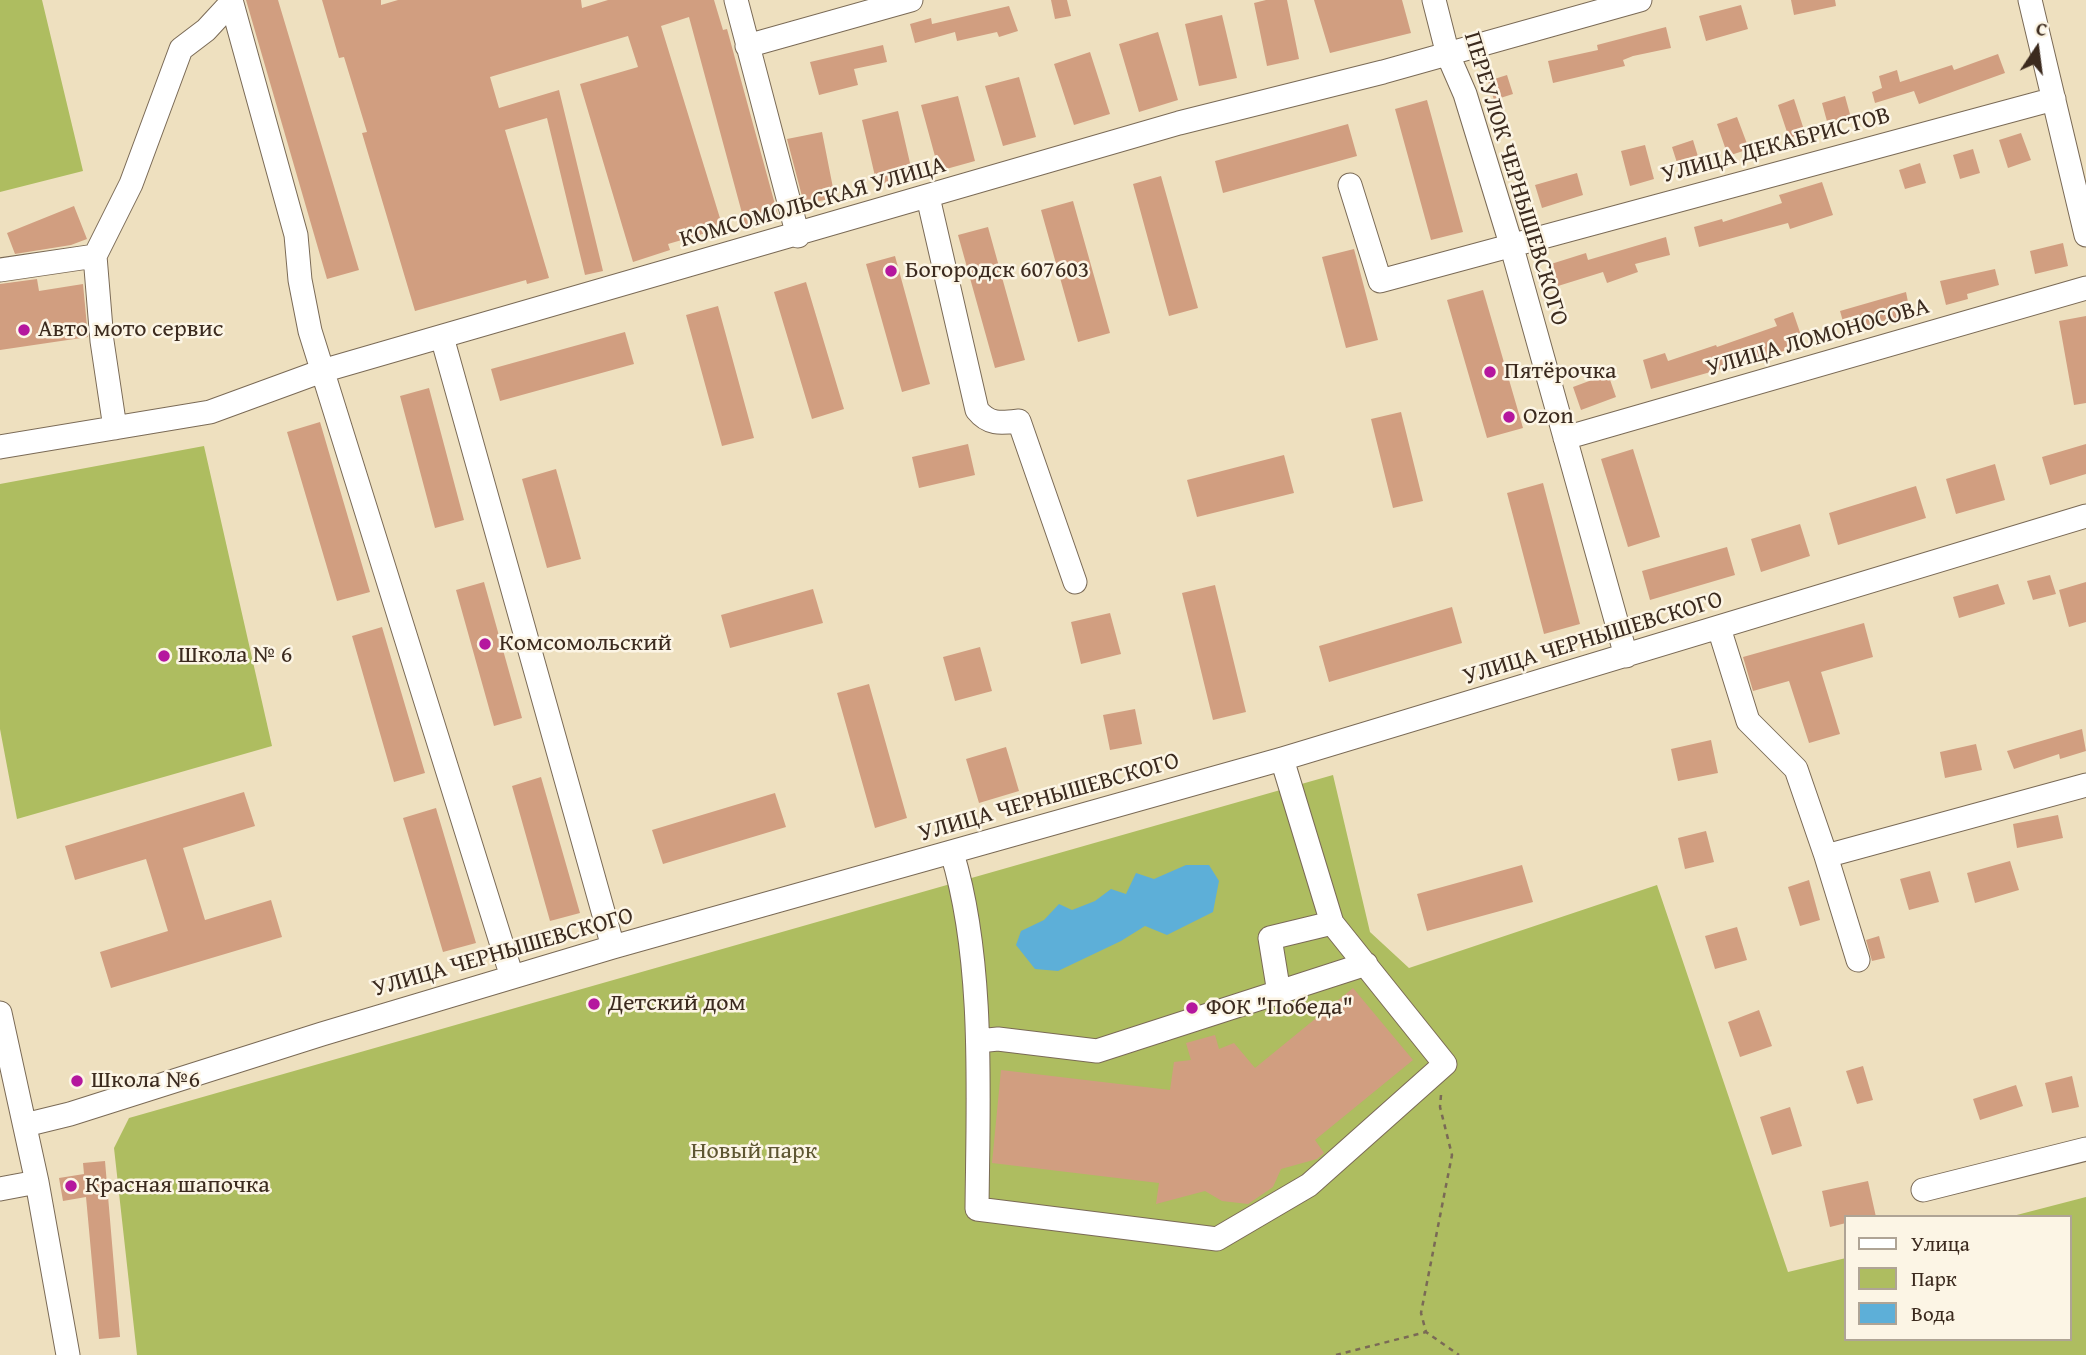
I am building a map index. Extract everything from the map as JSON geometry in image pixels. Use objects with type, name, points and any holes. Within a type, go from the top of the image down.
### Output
[{"type":"street","points":[[736,0],[797,236]]},
{"type":"street","points":[[747,46],[911,0]]},
{"type":"street","name":"ПЕРЕУЛОК ЧЕРНЫШЕВСКОГО","points":[[1434,0],[1448,55],[1465,94],[1511,244],[1626,656]]},
{"type":"street","name":"КОМСОМОЛЬСКАЯ УЛИЦА","points":[[0,447],[210,412],[322,372],[1180,123],[1448,55],[1640,0]]},
{"type":"street","points":[[2030,0],[2086,235]]},
{"type":"street","points":[[115,428],[102,341],[95,256],[131,184],[181,49],[206,30],[231,1]]},
{"type":"street","points":[[231,1],[296,235],[300,280],[322,372],[512,977]]},
{"type":"street","name":"УЛИЦА ДЕКАБРИСТОВ","points":[[1350,185],[1380,281],[2054,99]]},
{"type":"street","points":[[928,197],[977,410],[985,420],[1000,424],[1019,421],[1074,582]]},
{"type":"street","points":[[0,270],[95,256]]},
{"type":"street","name":"УЛИЦА ЛОМОНОСОВА","points":[[1565,438],[2086,288]]},
{"type":"street","points":[[442,337],[613,947]]},
{"type":"street","name":"УЛИЦА ЧЕРНЫШЕВСКОГО","points":[[24,1125],[70,1114],[613,947],[1282,759],[2086,516]]},
{"type":"street","points":[[1719,628],[1748,721],[1797,769],[1858,960]]},
{"type":"street","points":[[952,853],[964,891],[978,1041],[977,1209],[1217,1239],[1309,1185],[1445,1064],[1332,923],[1282,759]]},
{"type":"street","points":[[1826,856],[2086,785]]},
{"type":"street","points":[[1279,993],[1270,938],[1332,923]]},
{"type":"street","points":[[978,1041],[998,1039],[1097,1051],[1366,964]]},
{"type":"street","points":[[0,1013],[37,1182],[68,1355]]},
{"type":"street","points":[[1923,1191],[2086,1149]]},
{"type":"street","points":[[0,1189],[37,1182]]},
{"type":"path","points":[[1445,1064],[1440,1107],[1452,1155],[1422,1313],[1426,1332],[1459,1355]]},
{"type":"path","points":[[1336,1355],[1426,1332]]},
{"type":"green space","points":[[0,0],[42,0],[83,171],[0,192]]},
{"type":"green space","points":[[204,446],[272,746],[17,819],[0,729],[0,484]]},
{"type":"green space","name":"Новый парк","points":[[1333,775],[1370,932],[1409,968],[1657,885],[1788,1272],[1844,1258],[1844,1341],[2072,1341],[2072,1215],[2017,1215],[2086,1197],[2086,1355],[137,1355],[114,1148],[129,1118]]},
{"type":"water","points":[[1186,865],[1209,865],[1219,881],[1213,912],[1167,935],[1145,926],[1121,941],[1058,971],[1035,969],[1016,945],[1021,931],[1044,920],[1059,904],[1072,910],[1095,901],[1111,889],[1126,894],[1136,873],[1154,879]]},
{"type":"building","points":[[246,0],[278,0],[359,270],[327,279]]},
{"type":"building","points":[[322,0],[381,0],[381,5],[398,0],[581,0],[582,8],[608,0],[714,0],[723,30],[727,29],[779,219],[746,228],[689,17],[661,26],[723,228],[668,244],[670,250],[633,262],[580,84],[638,67],[628,36],[490,77],[499,108],[559,90],[603,271],[585,275],[547,118],[505,130],[549,278],[527,284],[526,280],[415,311],[362,133],[367,132],[344,57],[339,58]]},
{"type":"building","points":[[1051,0],[1067,0],[1071,16],[1055,19]]},
{"type":"building","points":[[1287,0],[1299,59],[1267,66],[1254,3]]},
{"type":"building","points":[[1314,0],[1402,0],[1411,33],[1330,53]]},
{"type":"building","points":[[1791,0],[1835,0],[1836,6],[1794,15]]},
{"type":"building","points":[[1741,5],[1748,29],[1706,41],[1699,16]]},
{"type":"building","points":[[1009,6],[1018,31],[999,37],[997,32],[957,41],[955,32],[915,43],[910,24],[931,18],[932,24]]},
{"type":"building","points":[[1222,15],[1237,78],[1199,86],[1185,24]]},
{"type":"building","points":[[1666,27],[1671,48],[1633,56],[1623,60],[1625,66],[1553,83],[1548,61],[1598,50],[1597,45]]},
{"type":"building","points":[[1158,32],[1178,100],[1139,112],[1119,44]]},
{"type":"building","points":[[883,45],[887,62],[854,69],[858,85],[819,95],[810,62]]},
{"type":"building","points":[[1090,52],[1110,114],[1074,125],[1054,64]]},
{"type":"building","points":[[1998,54],[2005,73],[1919,104],[1914,91],[1875,103],[1872,92],[1882,88],[1879,76],[1897,70],[1900,82],[1952,65],[1954,70]]},
{"type":"building","points":[[1507,75],[1513,94],[1494,100],[1488,81]]},
{"type":"building","points":[[1019,77],[1036,137],[1003,146],[985,86]]},
{"type":"building","points":[[958,96],[975,161],[939,171],[921,105]]},
{"type":"building","points":[[1845,96],[1851,118],[1828,125],[1822,103]]},
{"type":"building","points":[[1794,99],[1805,133],[1789,138],[1778,105]]},
{"type":"building","points":[[1427,100],[1463,232],[1431,240],[1395,109]]},
{"type":"building","points":[[898,111],[913,176],[877,185],[862,120]]},
{"type":"building","points":[[1737,117],[1749,149],[1728,156],[1717,124]]},
{"type":"building","points":[[1348,124],[1357,156],[1223,193],[1215,161]]},
{"type":"building","points":[[822,132],[835,198],[804,204],[787,139]]},
{"type":"building","points":[[2021,133],[2031,160],[2008,168],[1999,140]]},
{"type":"building","points":[[1693,140],[1700,163],[1679,169],[1672,147]]},
{"type":"building","points":[[1645,145],[1654,179],[1630,186],[1621,151]]},
{"type":"building","points":[[1973,149],[1980,173],[1960,179],[1953,155]]},
{"type":"building","points":[[1920,163],[1926,183],[1905,189],[1899,170]]},
{"type":"building","points":[[1577,173],[1583,195],[1542,208],[1535,185]]},
{"type":"building","points":[[1161,176],[1198,308],[1169,316],[1133,184]]},
{"type":"building","points":[[1822,182],[1833,215],[1790,229],[1788,223],[1699,247],[1694,227],[1722,219],[1723,222],[1782,203],[1779,195]]},
{"type":"building","points":[[1073,201],[1110,333],[1078,342],[1041,210]]},
{"type":"building","points":[[74,206],[87,239],[71,245],[15,254],[7,233]]},
{"type":"building","points":[[988,227],[1025,360],[995,368],[958,235]]},
{"type":"building","points":[[1666,237],[1670,255],[1635,264],[1638,272],[1607,283],[1603,272],[1558,286],[1551,264],[1586,253],[1588,260]]},
{"type":"building","points":[[2063,243],[2068,266],[2035,274],[2030,251]]},
{"type":"building","points":[[1354,249],[1378,340],[1346,348],[1322,257]]},
{"type":"building","points":[[895,256],[930,384],[902,392],[866,264]]},
{"type":"building","points":[[1995,269],[1999,285],[1967,294],[1968,299],[1946,305],[1940,281]]},
{"type":"building","points":[[37,279],[39,291],[83,284],[88,337],[0,350],[0,284]]},
{"type":"building","points":[[806,282],[844,409],[812,419],[774,292]]},
{"type":"building","points":[[1483,290],[1523,428],[1487,438],[1447,300]]},
{"type":"building","points":[[1906,292],[1911,317],[1883,321],[1846,332],[1840,311]]},
{"type":"building","points":[[718,306],[754,438],[722,446],[686,315]]},
{"type":"building","points":[[1793,312],[1804,344],[1743,365],[1742,363],[1651,389],[1643,360],[1665,353],[1668,361],[1716,345],[1717,347],[1777,326],[1774,319]]},
{"type":"building","points":[[2086,316],[2086,403],[2074,405],[2059,321]]},
{"type":"building","points":[[625,332],[634,364],[500,401],[491,369]]},
{"type":"building","points":[[1608,374],[1616,397],[1581,410],[1573,387]]},
{"type":"building","points":[[429,388],[464,520],[435,528],[400,396]]},
{"type":"building","points":[[1401,412],[1423,501],[1393,508],[1371,419]]},
{"type":"building","points":[[320,422],[370,592],[337,601],[287,432]]},
{"type":"building","points":[[968,444],[975,475],[919,488],[912,457]]},
{"type":"building","points":[[2086,444],[2086,474],[2050,485],[2042,457]]},
{"type":"building","points":[[1633,449],[1660,537],[1628,547],[1601,459]]},
{"type":"building","points":[[1284,455],[1294,493],[1197,517],[1187,480]]},
{"type":"building","points":[[1995,464],[2005,500],[1956,514],[1946,479]]},
{"type":"building","points":[[556,469],[581,559],[547,568],[522,479]]},
{"type":"building","points":[[1543,483],[1580,624],[1544,634],[1507,493]]},
{"type":"building","points":[[1916,486],[1926,518],[1838,545],[1829,513]]},
{"type":"building","points":[[1800,524],[1810,556],[1761,572],[1751,539]]},
{"type":"building","points":[[1727,547],[1735,575],[1650,600],[1642,571]]},
{"type":"building","points":[[2050,575],[2056,594],[2033,600],[2027,581]]},
{"type":"building","points":[[484,582],[522,718],[494,726],[456,590]]},
{"type":"building","points":[[2086,582],[2086,622],[2069,627],[2059,590]]},
{"type":"building","points":[[1998,584],[2005,604],[1959,618],[1953,597]]},
{"type":"building","points":[[1215,585],[1246,712],[1213,720],[1182,593]]},
{"type":"building","points":[[813,589],[823,623],[730,648],[721,615]]},
{"type":"building","points":[[1452,607],[1462,643],[1329,682],[1319,646]]},
{"type":"building","points":[[1110,613],[1121,654],[1081,664],[1071,622]]},
{"type":"building","points":[[1864,623],[1873,657],[1821,672],[1840,734],[1809,743],[1789,681],[1753,691],[1743,657]]},
{"type":"building","points":[[382,627],[425,773],[394,782],[352,636]]},
{"type":"building","points":[[980,647],[992,691],[955,701],[943,657]]},
{"type":"building","points":[[869,684],[907,818],[875,828],[837,693]]},
{"type":"building","points":[[1135,709],[1142,744],[1110,750],[1103,715]]},
{"type":"building","points":[[2082,729],[2086,751],[2060,759],[2059,754],[2014,769],[2007,751]]},
{"type":"building","points":[[1711,740],[1718,773],[1678,781],[1671,749]]},
{"type":"building","points":[[1976,744],[1982,770],[1945,778],[1940,752]]},
{"type":"building","points":[[1006,747],[1019,791],[979,803],[966,759]]},
{"type":"building","points":[[541,777],[580,913],[550,921],[512,786]]},
{"type":"building","points":[[244,792],[255,826],[183,848],[205,920],[271,900],[282,937],[111,988],[100,952],[168,931],[146,859],[75,880],[65,846]]},
{"type":"building","points":[[775,793],[786,827],[663,864],[652,830]]},
{"type":"building","points":[[436,808],[476,943],[443,952],[403,818]]},
{"type":"building","points":[[2058,815],[2063,838],[2017,848],[2013,824]]},
{"type":"building","points":[[1706,831],[1714,862],[1685,869],[1678,838]]},
{"type":"building","points":[[2010,861],[2019,890],[1975,903],[1967,873]]},
{"type":"building","points":[[1522,865],[1533,902],[1427,931],[1417,894]]},
{"type":"building","points":[[1930,871],[1939,902],[1909,910],[1900,879]]},
{"type":"building","points":[[1809,880],[1820,920],[1800,926],[1788,887]]},
{"type":"building","points":[[1737,927],[1747,960],[1715,969],[1705,936]]},
{"type":"building","points":[[1879,936],[1885,958],[1872,961],[1866,940]]},
{"type":"building","points":[[1353,988],[1413,1060],[1315,1140],[1324,1153],[1317,1159],[1281,1169],[1273,1187],[1248,1204],[1222,1201],[1205,1191],[1156,1204],[1159,1183],[992,1163],[1001,1070],[1170,1090],[1174,1062],[1191,1060],[1186,1043],[1215,1035],[1219,1049],[1234,1043],[1255,1068]]},
{"type":"building","points":[[1759,1010],[1772,1046],[1740,1057],[1728,1022]]},
{"type":"building","points":[[1863,1066],[1873,1100],[1857,1104],[1846,1071]]},
{"type":"building","points":[[2072,1076],[2079,1107],[2052,1113],[2045,1083]]},
{"type":"building","points":[[2016,1085],[2023,1106],[1980,1120],[1973,1099]]},
{"type":"building","points":[[1790,1107],[1802,1146],[1772,1155],[1760,1117]]},
{"type":"building","points":[[105,1161],[120,1337],[99,1339],[86,1197],[63,1201],[59,1178],[84,1174],[83,1163]]},
{"type":"building","points":[[1868,1181],[1876,1215],[1844,1215],[1844,1224],[1830,1227],[1822,1191]]},
{"type":"place","name":"Богородск 607603","points":[[891,271]]},
{"type":"place","name":"Авто мото сервис","points":[[24,330]]},
{"type":"place","name":"Пятёрочка","points":[[1490,372]]},
{"type":"place","name":"Ozon","points":[[1509,417]]},
{"type":"place","name":"Комсомольский","points":[[485,644]]},
{"type":"place","name":"Школа № 6","points":[[164,656]]},
{"type":"place","name":"Детский дом","points":[[594,1004]]},
{"type":"place","name":"ФОК \"Победа\"","points":[[1192,1008]]},
{"type":"place","name":"Школа №6","points":[[77,1081]]},
{"type":"place","name":"Красная шапочка","points":[[71,1186]]}]
